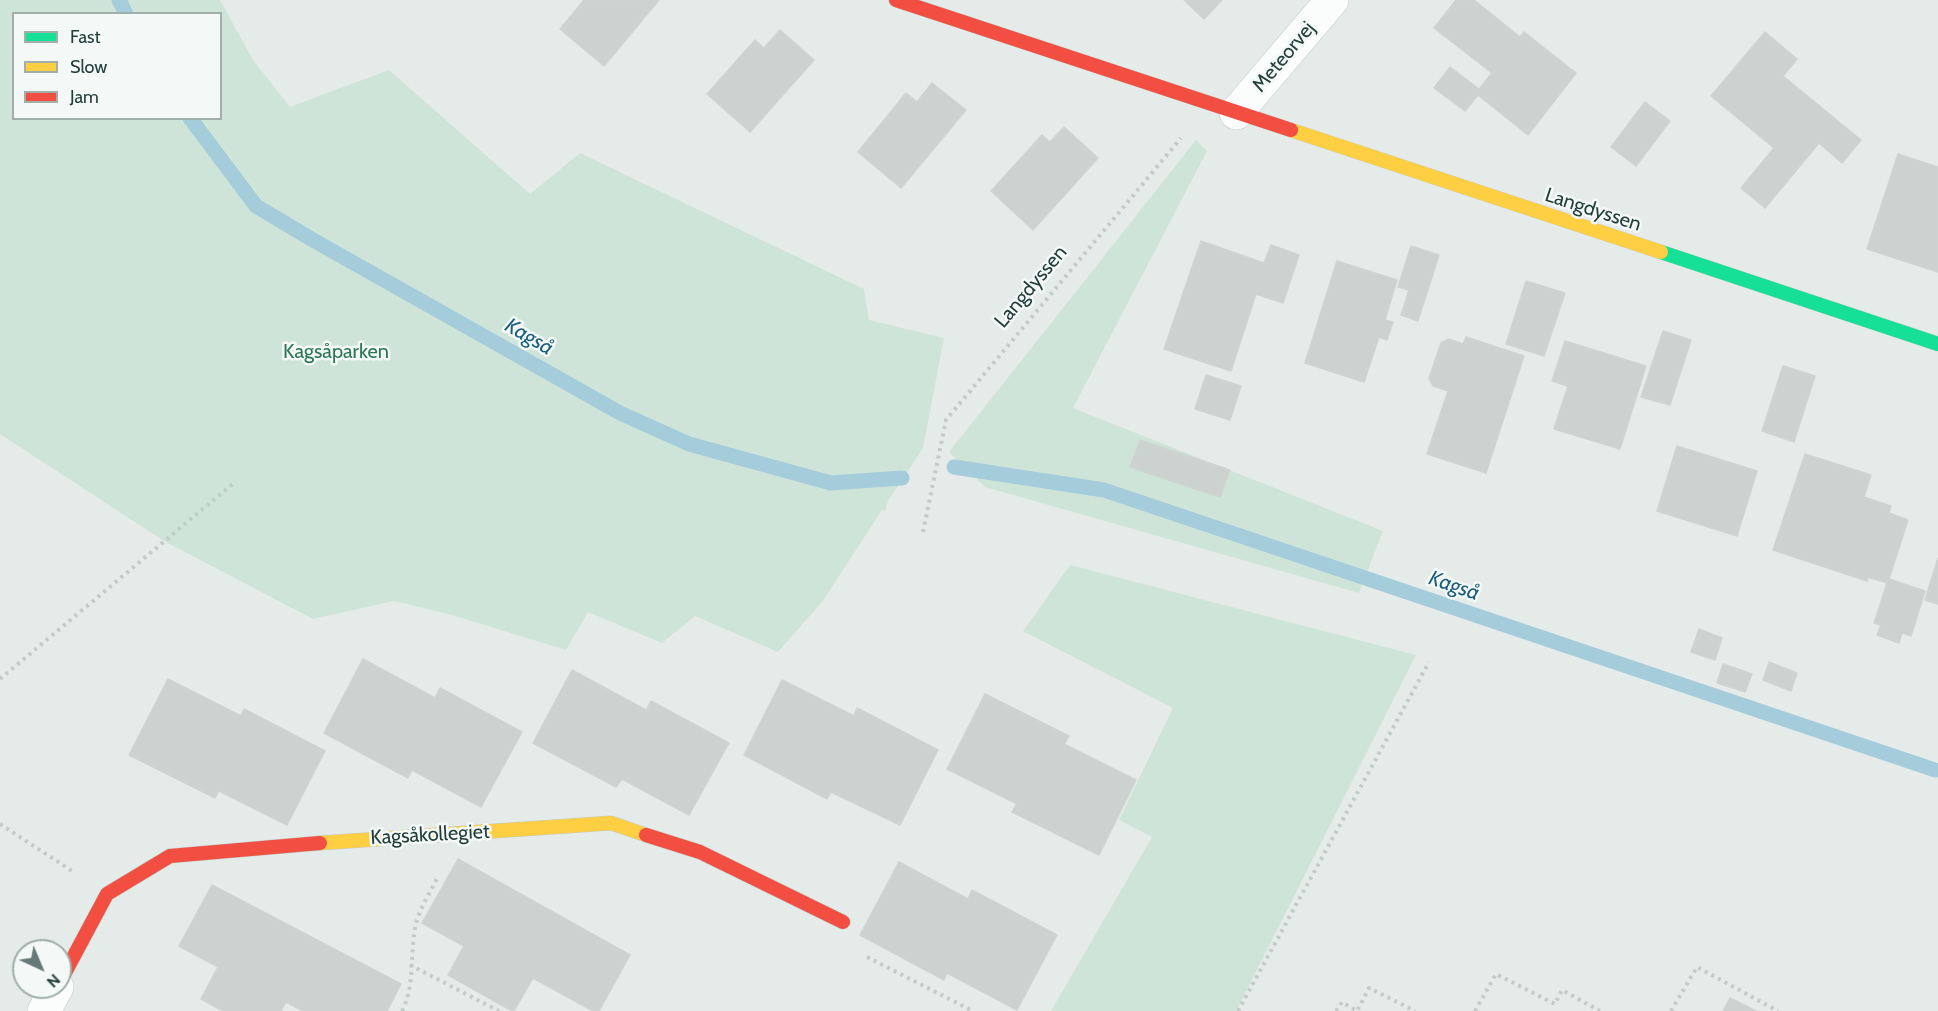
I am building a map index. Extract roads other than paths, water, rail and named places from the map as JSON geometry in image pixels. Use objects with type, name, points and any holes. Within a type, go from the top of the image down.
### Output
[{"type":"street","name":"Langdyssen","points":[[896,0],[1938,344]]},
{"type":"street","name":"Meteorvej","points":[[1236,113],[1332,0]]},
{"type":"street","name":"Kagsåkollegiet","points":[[72,960],[107,894],[170,856],[390,837],[611,823],[700,852],[843,922]]},
{"type":"waterway","name":"Kagså","points":[[119,0],[125,12]]},
{"type":"waterway","name":"Kagså","points":[[192,120],[256,206],[620,413],[689,444],[831,483],[902,478]]},
{"type":"waterway","name":"Kagså","points":[[954,467],[1104,490],[1935,770]]},
{"type":"park label","name":"Kagsåparken","points":[[336,352]]}]
